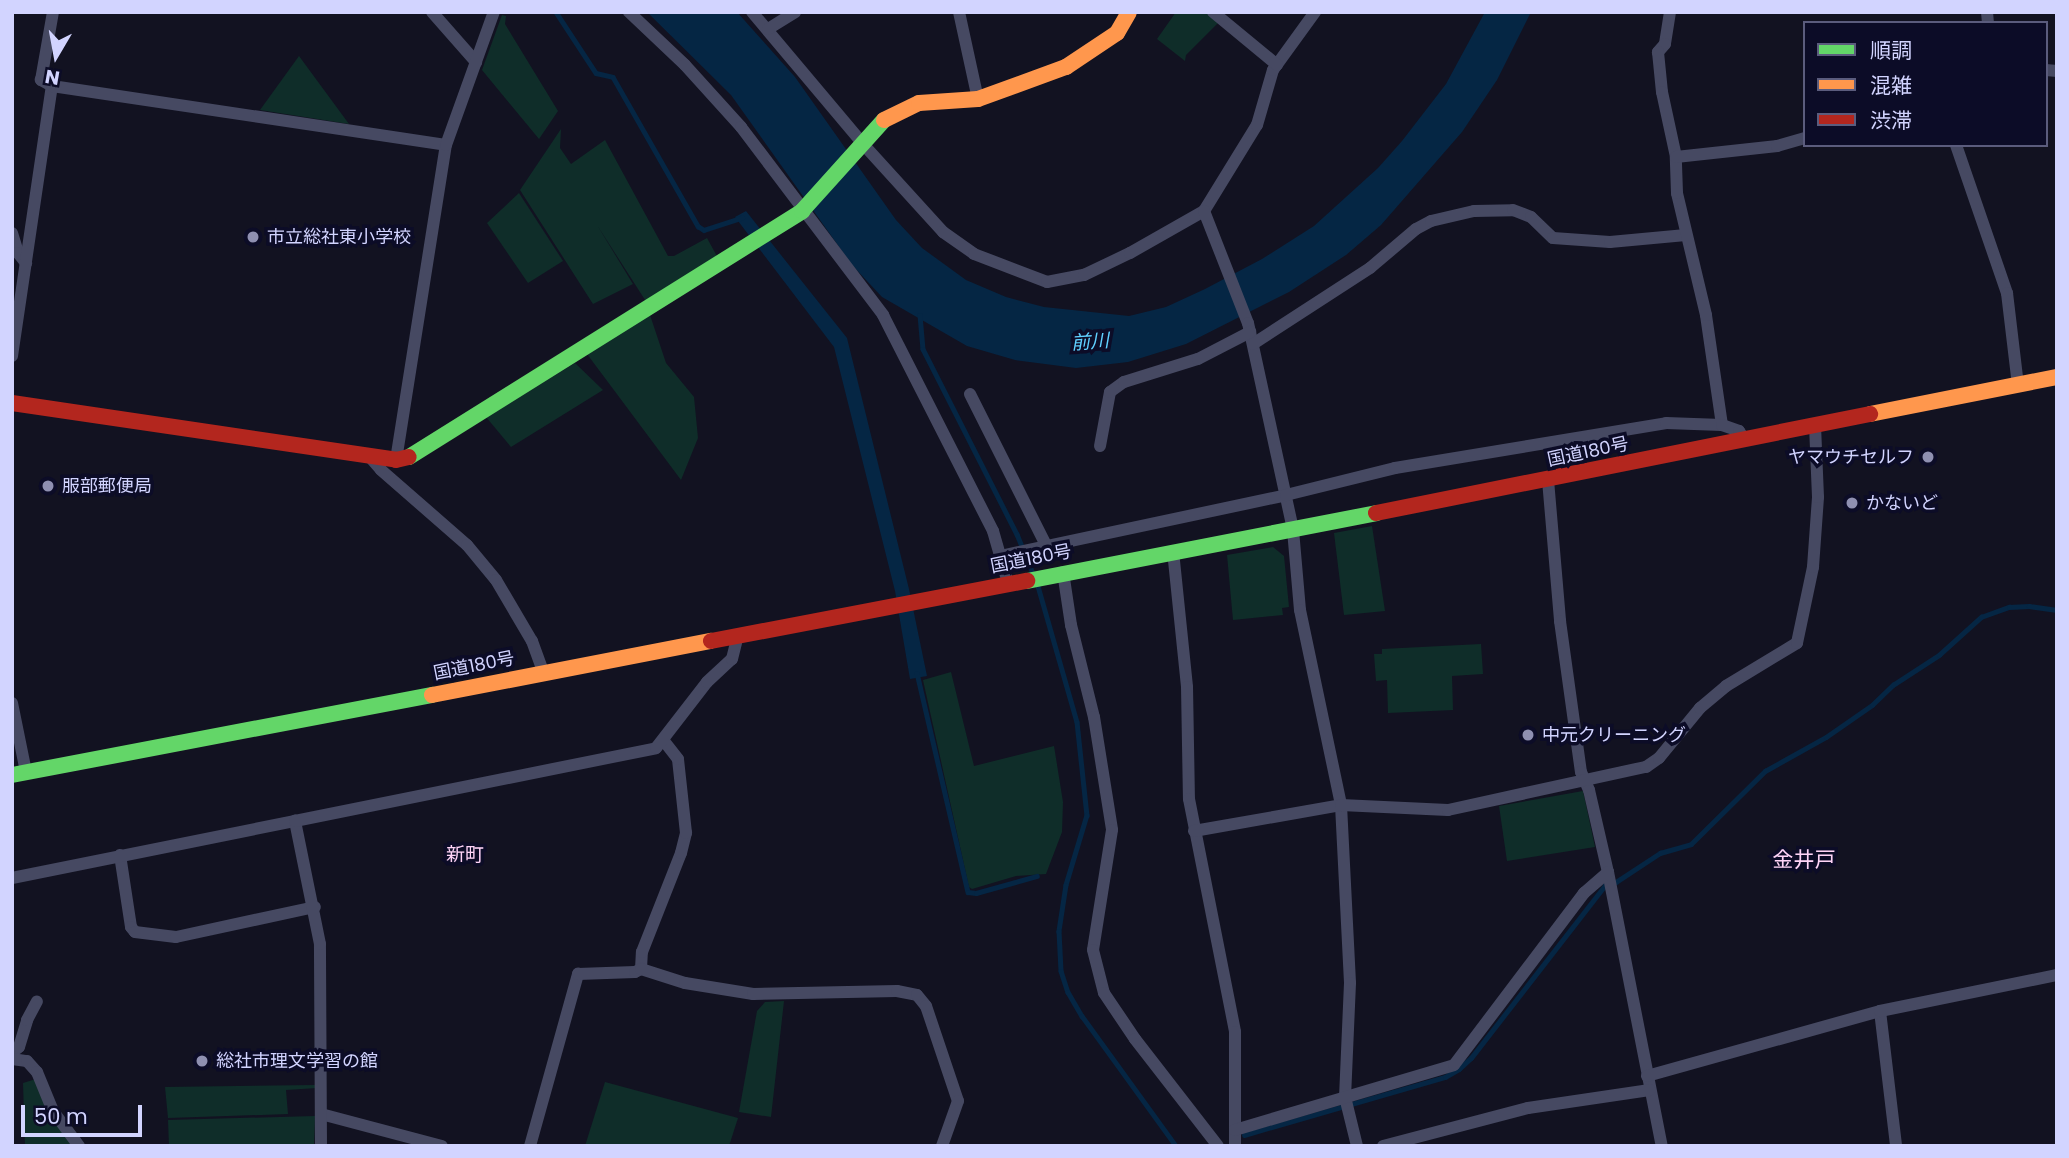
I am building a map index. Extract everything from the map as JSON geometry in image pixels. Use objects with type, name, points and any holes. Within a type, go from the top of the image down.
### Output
[{"type":"main road","points":[[12,403],[396,460],[408,457],[768,235],[804,209],[883,120],[919,103],[955,103],[978,99],[1066,67],[1117,33],[1129,12]]},
{"type":"main road","name":"国道180号","points":[[19,774],[1057,573],[1293,530],[2057,377]]},
{"type":"street","points":[[53,12],[41,80],[52,86],[446,145]]},
{"type":"street","points":[[432,12],[476,62]]},
{"type":"street","points":[[396,460],[446,145],[494,12]]},
{"type":"street","points":[[629,12],[685,65],[741,127],[883,315],[993,531],[1013,582]]},
{"type":"street","points":[[752,12],[859,148],[943,232],[974,254],[1047,282],[1084,275],[1130,253],[1204,211],[1257,125],[1276,65],[1315,12]]},
{"type":"street","points":[[768,29],[795,12]]},
{"type":"street","points":[[960,12],[978,99]]},
{"type":"street","points":[[1213,12],[1276,65]]},
{"type":"street","points":[[1670,12],[1665,44],[1658,52],[1662,92],[1676,157],[1677,193],[1706,315],[1722,425]]},
{"type":"street","points":[[12,356],[52,86]]},
{"type":"street","points":[[1676,157],[1777,146],[1803,139]]},
{"type":"street","points":[[1957,147],[2007,293],[2018,385]]},
{"type":"street","points":[[1100,446],[1110,392],[1124,382],[1198,359],[1250,333],[1370,268],[1416,229],[1431,221],[1474,211],[1513,210],[1531,217],[1553,238],[1610,242],[1686,235]]},
{"type":"street","points":[[1204,211],[1250,333],[1293,530],[1300,610],[1341,805],[1350,983],[1346,1102],[1357,1146]]},
{"type":"street","points":[[12,233],[18,253],[26,263]]},
{"type":"street","points":[[970,394],[1044,548]]},
{"type":"street","points":[[1004,556],[1286,495],[1395,468],[1652,426],[1722,425],[1739,431],[1745,440]]},
{"type":"street","points":[[1195,831],[1341,805],[1448,810],[1646,767],[1659,758],[1700,708],[1727,686],[1797,643],[1813,567],[1818,497],[1815,426]]},
{"type":"street","points":[[369,456],[381,470],[467,545],[496,580],[532,641],[543,673]]},
{"type":"street","points":[[1548,480],[1566,671],[1586,782],[1609,880],[1661,1146]]},
{"type":"street","points":[[1173,551],[1187,687],[1189,799],[1235,1032],[1235,1146]]},
{"type":"street","points":[[1057,573],[1094,717],[1112,830],[1093,950],[1104,993],[1135,1039],[1218,1146]]},
{"type":"street","points":[[12,878],[656,748],[707,682],[732,659],[738,635]]},
{"type":"street","points":[[12,703],[19,774]]},
{"type":"street","points":[[641,969],[642,952],[686,833],[678,760],[664,741]]},
{"type":"street","points":[[295,821],[315,907],[320,944],[321,1146]]},
{"type":"street","points":[[120,856],[131,927],[135,932],[176,937],[315,907]]},
{"type":"street","points":[[1235,1130],[1346,1102],[1447,1068],[1460,1060],[1584,893],[1609,880]]},
{"type":"street","points":[[530,1146],[578,974],[635,972],[641,969],[685,983],[754,994],[897,991],[917,995],[926,1006],[957,1092],[957,1108],[942,1146]]},
{"type":"street","points":[[1647,1076],[1880,1011],[2057,975]]},
{"type":"street","points":[[12,1053],[19,1046],[27,1020],[37,1002]]},
{"type":"street","points":[[1880,1011],[1896,1146]]},
{"type":"street","points":[[12,1059],[27,1061],[37,1072],[53,1111],[79,1146]]},
{"type":"street","points":[[1383,1146],[1528,1108],[1650,1090]]},
{"type":"street","points":[[321,1114],[442,1146]]},
{"type":"green space","points":[[1176,12],[1207,12],[1219,22],[1186,55],[1185,61],[1157,39]]},
{"type":"green space","points":[[502,15],[506,16],[505,24],[558,111],[539,139],[482,70]]},
{"type":"green space","points":[[299,56],[349,124],[260,110]]},
{"type":"green space","points":[[561,129],[560,148],[571,164],[605,140],[668,256],[674,256],[707,238],[718,258],[647,303],[597,225],[633,284],[593,304],[520,190]]},
{"type":"green space","points":[[519,193],[563,261],[528,283],[487,223]]},
{"type":"green space","points":[[650,315],[666,363],[694,397],[698,438],[681,480],[587,354]]},
{"type":"green space","points":[[575,363],[603,390],[511,447],[486,417]]},
{"type":"green space","points":[[1372,526],[1385,611],[1344,615],[1334,533]]},
{"type":"green space","points":[[1273,547],[1284,556],[1289,607],[1282,608],[1283,615],[1233,620],[1227,555]]},
{"type":"green space","points":[[1481,644],[1483,674],[1452,676],[1453,710],[1388,713],[1387,680],[1376,681],[1374,654],[1382,654],[1382,649]]},
{"type":"green space","points":[[951,672],[974,766],[1054,746],[1063,802],[1062,832],[1046,874],[1016,876],[972,889],[969,887],[923,680]]},
{"type":"green space","points":[[1583,791],[1595,847],[1507,861],[1499,806]]},
{"type":"green space","points":[[784,1001],[771,1117],[739,1112],[757,1011],[765,1002]]},
{"type":"green space","points":[[36,1079],[73,1146],[25,1146],[23,1083]]},
{"type":"green space","points":[[605,1082],[738,1118],[729,1146],[585,1146]]},
{"type":"green space","points":[[316,1085],[317,1088],[286,1090],[288,1114],[168,1118],[165,1087]]},
{"type":"green space","points":[[315,1116],[314,1146],[169,1146],[168,1120]]},
{"type":"water","name":"前川","points":[[647,12],[737,12],[795,77],[896,220],[922,248],[966,280],[1006,297],[1044,307],[1129,316],[1166,307],[1205,289],[1262,259],[1314,226],[1378,168],[1402,141],[1446,84],[1485,12],[1531,12],[1497,80],[1462,132],[1381,225],[1346,255],[1289,292],[1186,344],[1128,362],[1076,368],[1015,360],[967,346],[882,297],[852,265],[731,95]]},
{"type":"water","points":[[746,211],[847,338],[909,589],[927,676],[910,679],[895,591],[834,347],[735,217]]},
{"type":"waterway","points":[[556,12],[596,73],[613,77],[698,226],[704,230],[742,218]]},
{"type":"waterway","points":[[920,315],[923,349],[1017,534],[1032,571]]},
{"type":"waterway","points":[[1038,586],[1077,722],[1087,815],[1066,885],[1059,931],[1061,971],[1068,992],[1082,1016],[1176,1146]]},
{"type":"waterway","points":[[1244,1135],[1445,1077],[1459,1069],[1471,1058],[1605,885],[1616,882],[1660,853],[1691,844],[1765,771],[1826,737],[1872,705],[1893,685],[1939,655],[1981,617],[2009,607],[2029,606],[2057,610]]},
{"type":"waterway","points":[[917,673],[968,892],[976,893],[1037,876]]},
{"type":"traffic: fast","points":[[409,457],[802,211],[884,120]]},
{"type":"traffic: fast","points":[[1027,581],[1376,513]]},
{"type":"traffic: fast","points":[[12,775],[432,695]]},
{"type":"traffic: slow","points":[[884,120],[919,103],[978,99],[1066,67],[1117,33],[1129,12]]},
{"type":"traffic: slow","points":[[1870,414],[2057,377]]},
{"type":"traffic: slow","points":[[432,695],[711,641]]},
{"type":"traffic: jam","points":[[12,403],[396,460],[409,457]]},
{"type":"traffic: jam","points":[[1376,513],[1870,414]]},
{"type":"traffic: jam","points":[[711,641],[1027,581]]},
{"type":"place","name":"市立総社東小学校","points":[[253,237]]},
{"type":"place","name":"ヤマウチセルフ","points":[[1928,457]]},
{"type":"place","name":"服部郵便局","points":[[48,486]]},
{"type":"place","name":"かないど","points":[[1852,503]]},
{"type":"place","name":"中元クリーニング","points":[[1528,735]]},
{"type":"place","name":"総社市理文学習の館","points":[[202,1061]]},
{"type":"district","name":"新町","points":[[465,855]]},
{"type":"district","name":"金井戸","points":[[1804,860]]}]
